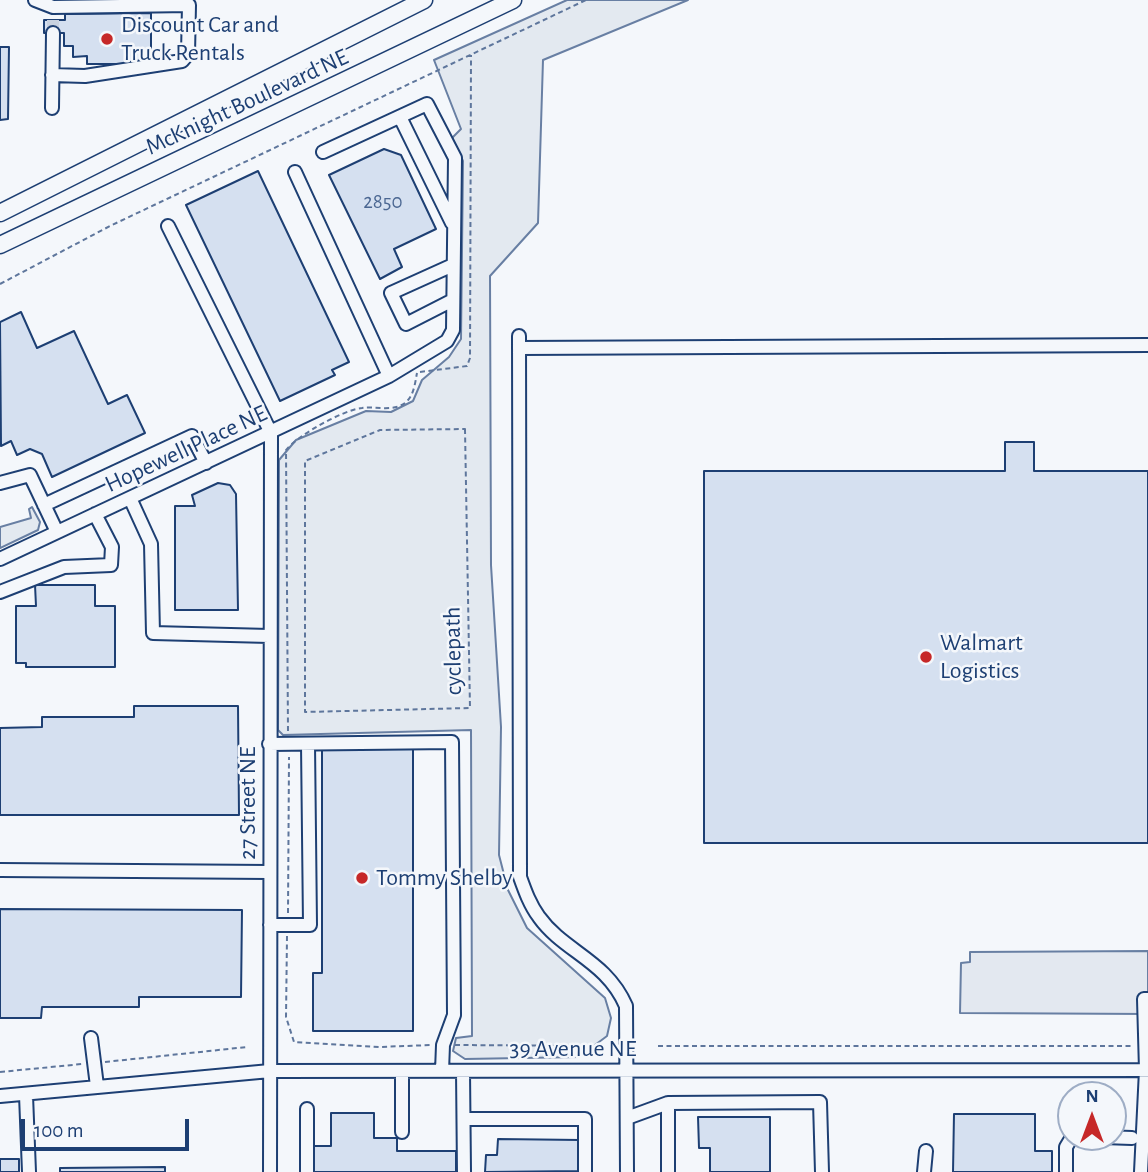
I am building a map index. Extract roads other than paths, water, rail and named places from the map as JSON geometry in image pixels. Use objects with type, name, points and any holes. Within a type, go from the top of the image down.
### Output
[{"type":"main road","name":"McKnight Boulevard NE","points":[[0,213],[424,0]]},
{"type":"main road","name":"McKnight Boulevard NE","points":[[0,245],[513,0]]},
{"type":"street","points":[[35,0],[53,20],[52,108]]},
{"type":"street","points":[[52,75],[85,76],[182,61],[188,54],[190,5],[53,20]]},
{"type":"street","points":[[323,152],[427,104],[455,158],[453,300],[406,324],[391,293],[453,265]]},
{"type":"street","points":[[400,117],[454,227]]},
{"type":"street","points":[[295,172],[389,376]]},
{"type":"street","points":[[168,226],[271,433]]},
{"type":"street","name":"Hopewell Place NE","points":[[0,559],[389,376],[447,341],[453,330],[453,300]]},
{"type":"street","points":[[627,1172],[626,1006],[619,989],[540,919],[520,877],[519,342],[1148,345]]},
{"type":"street","name":"27 Street NE","points":[[270,1172],[271,433]]},
{"type":"street","points":[[44,505],[192,436],[206,463]]},
{"type":"street","points":[[0,483],[30,475],[57,533]]},
{"type":"street","points":[[130,498],[151,544],[153,633],[269,636]]},
{"type":"street","points":[[0,592],[64,567],[111,565],[112,547],[95,514]]},
{"type":"street","points":[[269,744],[452,742],[454,1016],[443,1045],[442,1071]]},
{"type":"street","points":[[270,925],[310,925],[308,744]]},
{"type":"street","points":[[0,870],[269,872]]},
{"type":"street","points":[[1140,1172],[1147,1070],[1143,1046],[1144,999],[1148,999]]},
{"type":"street","points":[[91,1038],[97,1086]]},
{"type":"street","name":"39 Avenue NE","points":[[0,1096],[270,1071],[1147,1070]]},
{"type":"street","points":[[402,1071],[402,1132]]},
{"type":"street","points":[[463,1071],[464,1172]]},
{"type":"street","points":[[26,1095],[29,1172]]},
{"type":"street","points":[[627,1118],[668,1103],[820,1102],[822,1172]]},
{"type":"street","points":[[668,1103],[668,1172]]},
{"type":"street","points":[[307,1109],[307,1172]]},
{"type":"street","points":[[464,1119],[585,1119],[585,1172]]},
{"type":"street","points":[[1127,1138],[1132,1138]]},
{"type":"street","points":[[924,1172],[926,1151]]},
{"type":"street","points":[[1066,1151],[1066,1172]]},
{"type":"tunnel","points":[[53,20],[53,33]]},
{"type":"place","name":"Discount Car and Truck Rentals","points":[[107,39]]},
{"type":"place","name":"Walmart Logistics","points":[[926,657]]},
{"type":"place","name":"Tommy Shelby","points":[[362,878]]}]
